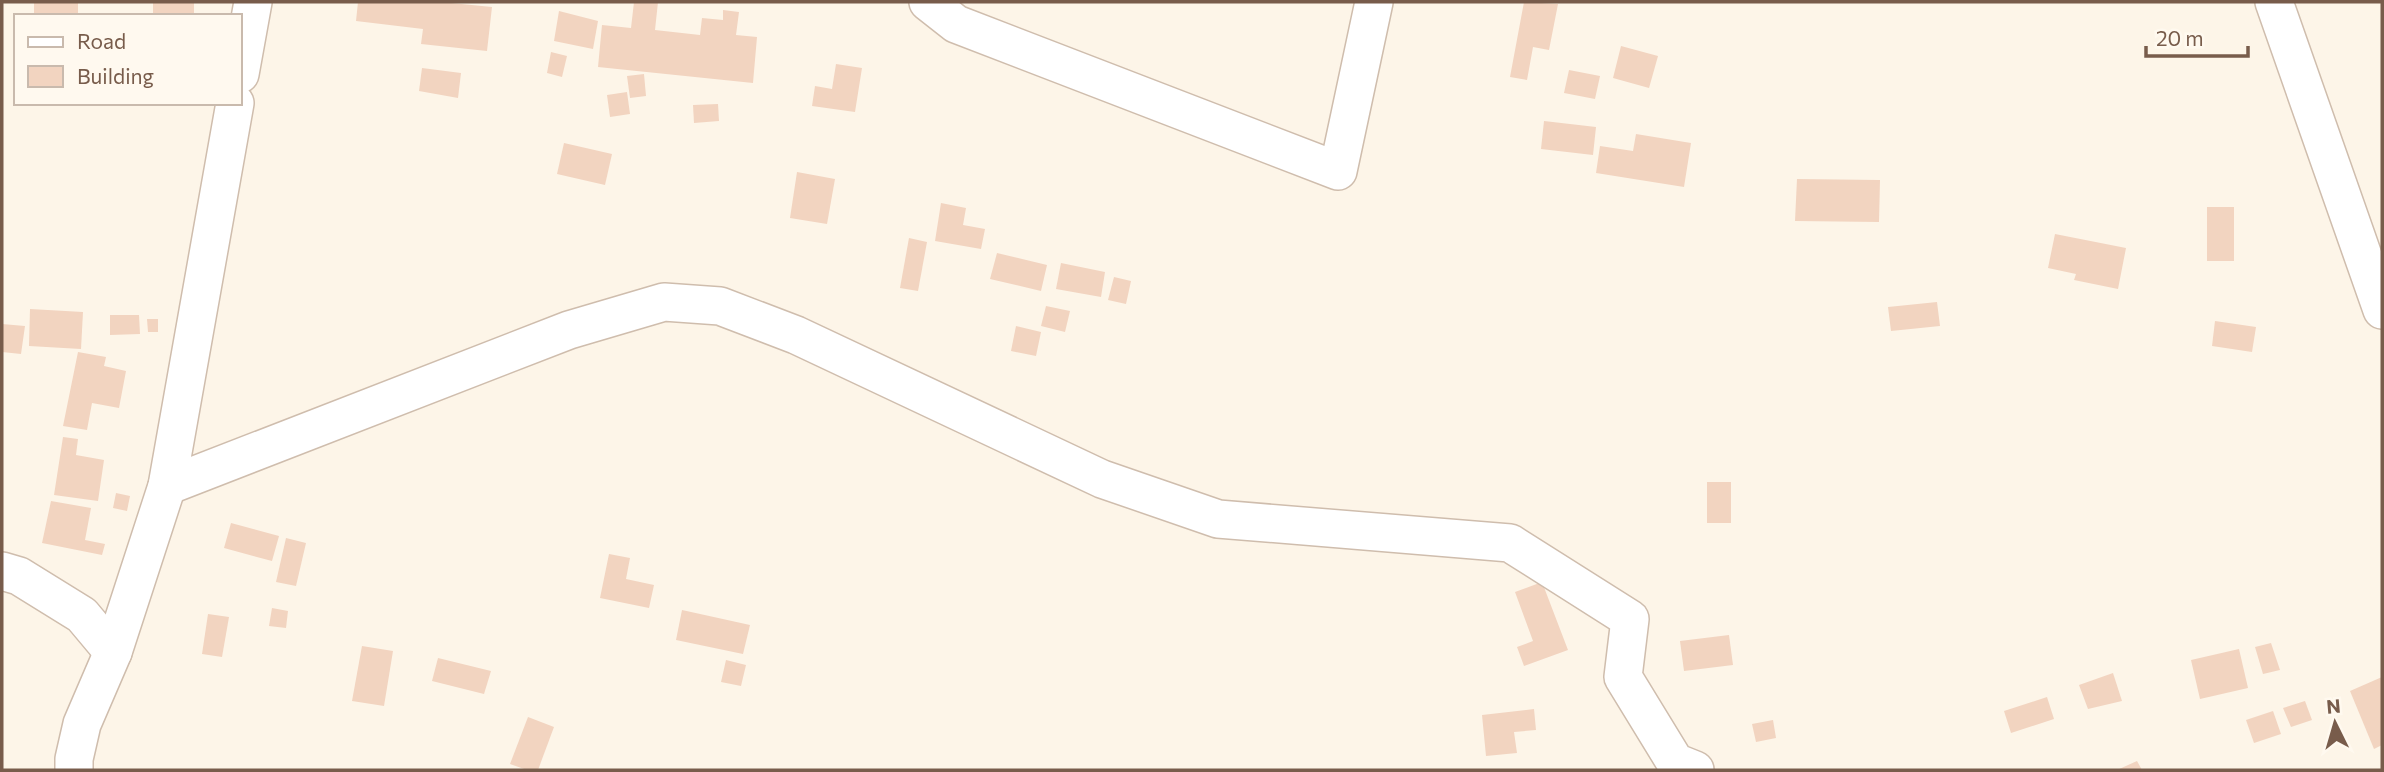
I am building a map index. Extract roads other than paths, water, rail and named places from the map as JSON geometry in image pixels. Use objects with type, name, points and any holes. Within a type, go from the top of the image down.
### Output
[{"type":"street","points":[[242,64],[253,2]]},
{"type":"street","points":[[928,2],[956,24],[1338,171],[1374,2]]},
{"type":"street","points":[[2274,2],[2382,310]]},
{"type":"street","points":[[74,770],[82,724],[113,652],[167,486],[235,105]]},
{"type":"street","points":[[167,486],[569,330],[664,302],[720,306],[796,335],[1102,479],[1218,519],[1510,543],[1630,619],[1623,677],[1675,762],[1695,770]]},
{"type":"street","points":[[2,570],[19,576],[82,615],[113,652]]}]
